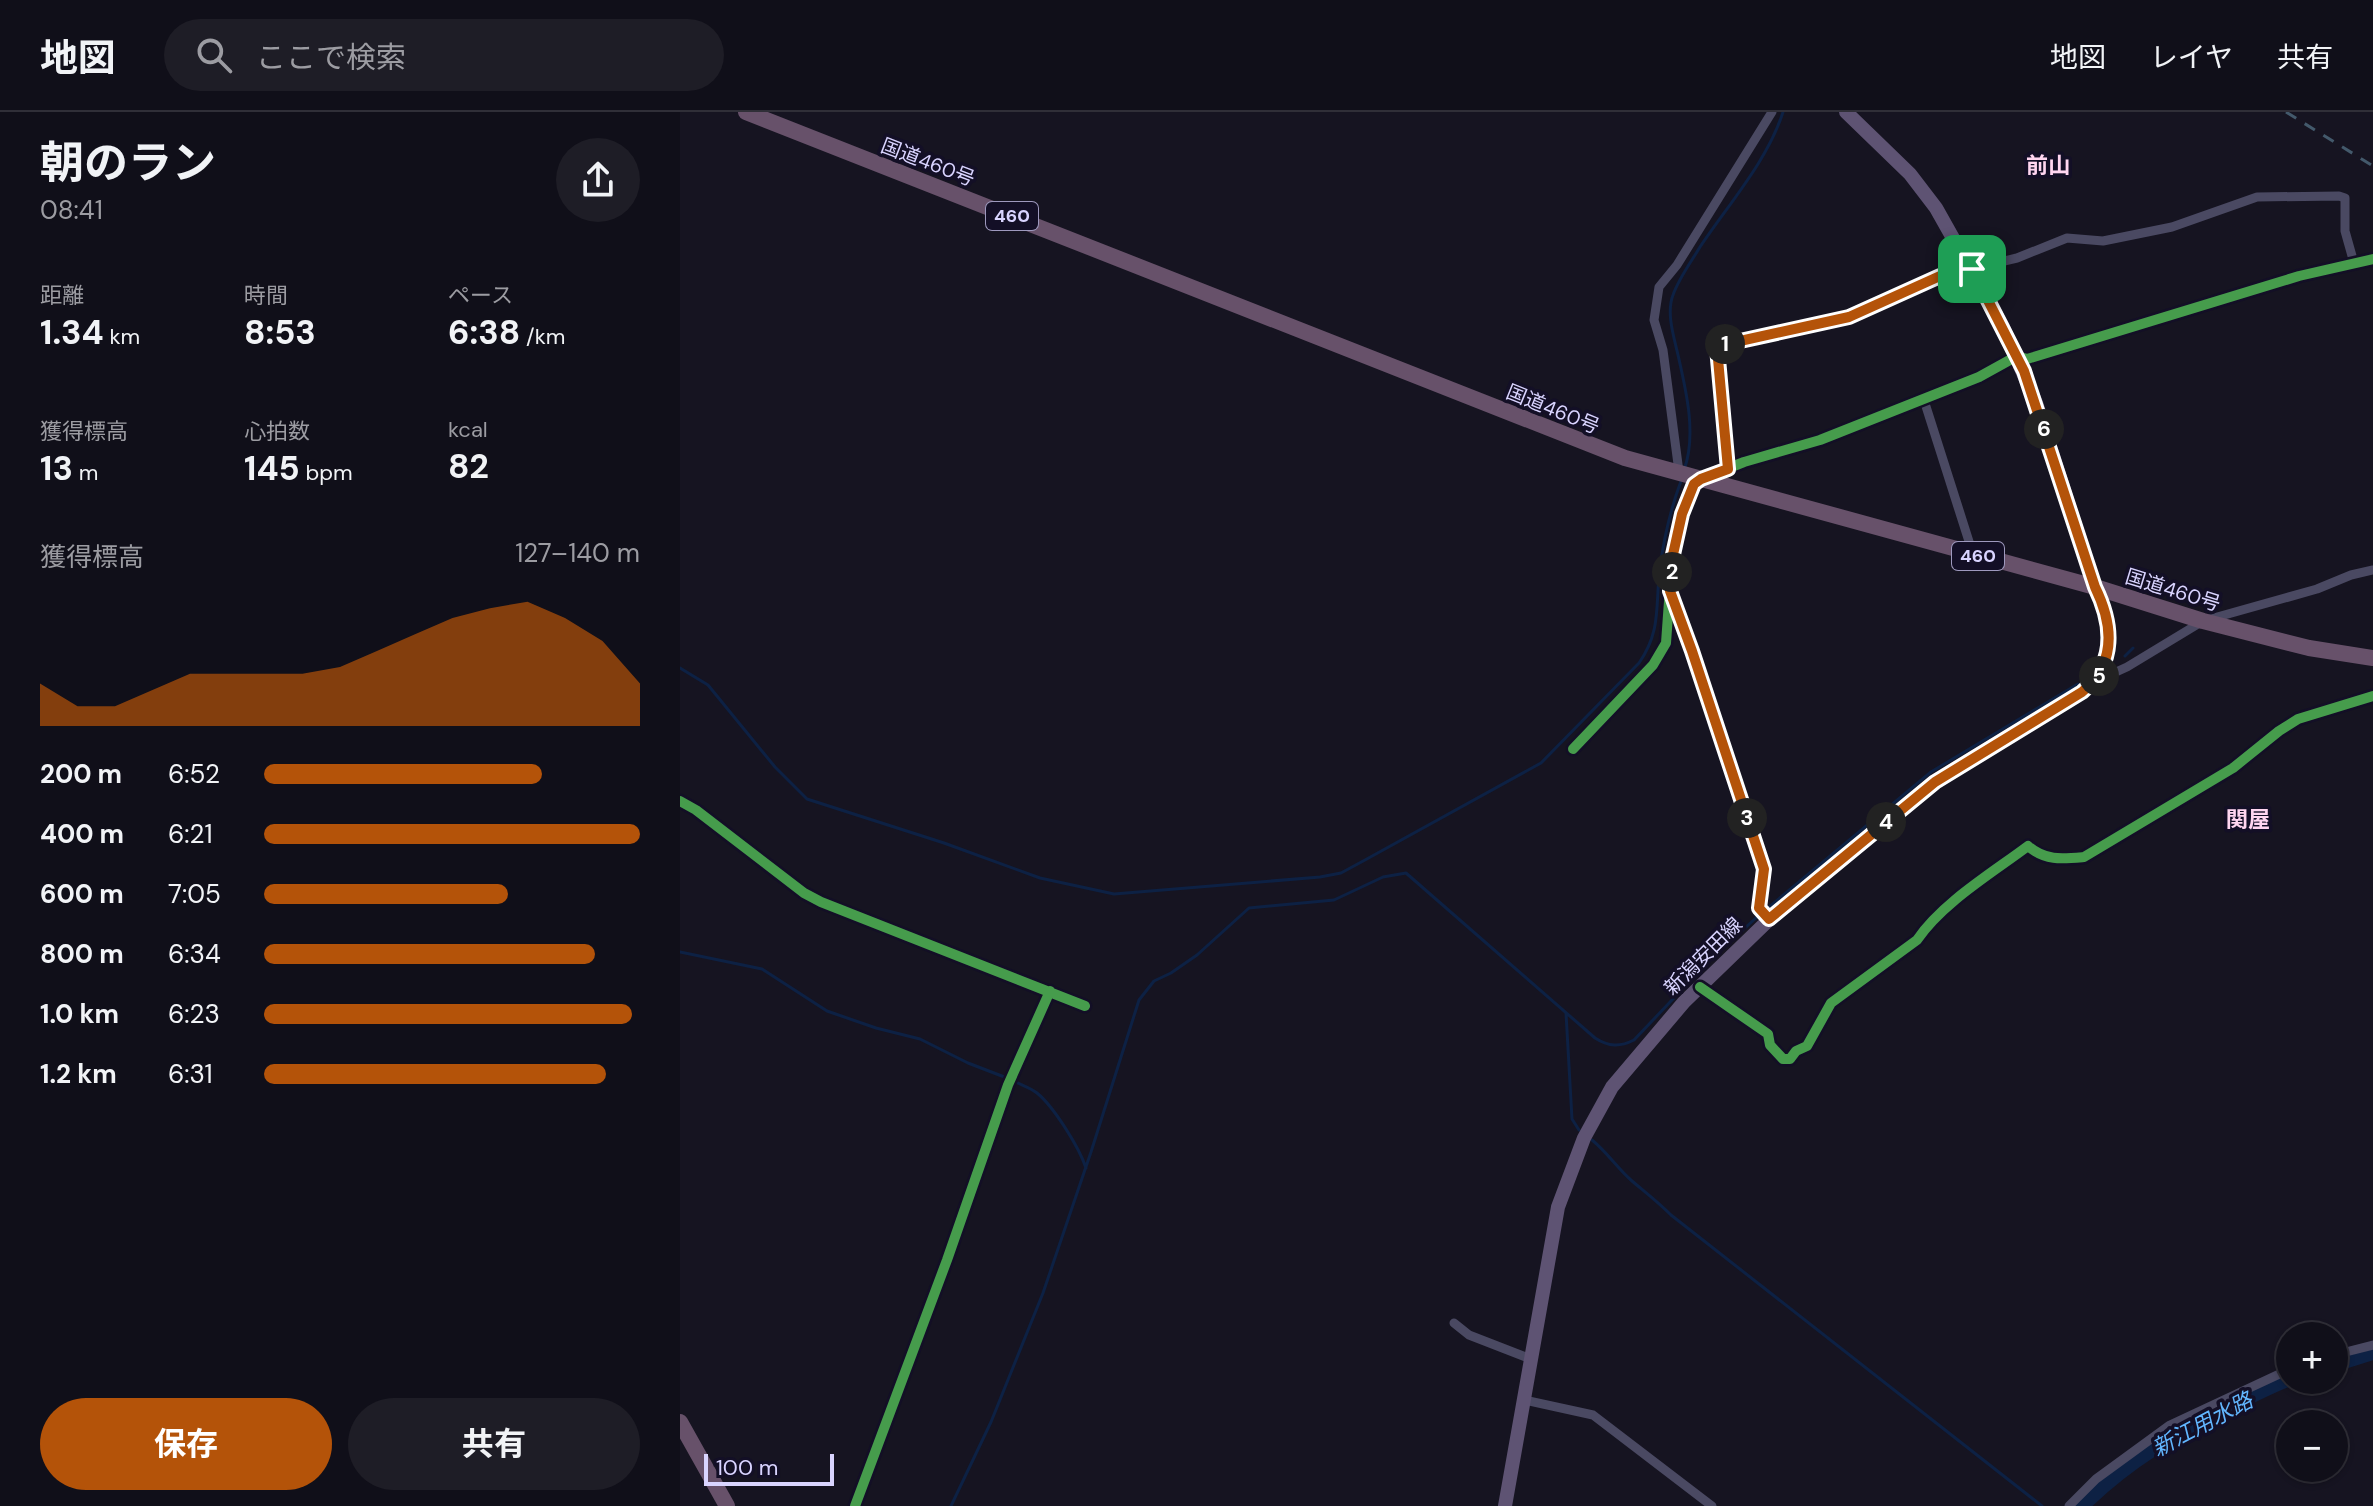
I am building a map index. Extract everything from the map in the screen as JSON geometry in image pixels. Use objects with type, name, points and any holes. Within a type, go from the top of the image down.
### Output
[{"type":"highway","name":"国道460号","points":[[746,112],[1624,458],[2095,587],[2203,621],[2309,648],[2373,658]]},
{"type":"highway","points":[[680,1422],[727,1506]]},
{"type":"main road","points":[[1846,112],[1910,174],[1936,208],[2017,356],[2041,417],[2103,604],[2109,644],[2102,672],[2094,682]]},
{"type":"main road","name":"新潟安田線","points":[[1505,1506],[1558,1207],[1584,1138],[1598,1110],[1629,1064],[1700,987],[1769,919],[1935,782],[2094,682]]},
{"type":"street","points":[[1573,749],[1653,665],[1666,643],[1672,559],[1682,514],[1694,484],[1654,320],[1655,302],[1662,282],[1677,265],[1772,112]]},
{"type":"street","points":[[1728,469],[1717,348],[1722,345],[1849,317],[1940,276],[2017,258],[2067,238],[2103,241],[2172,227],[2257,197],[2345,198],[2345,231],[2354,263]]},
{"type":"street","points":[[1691,476],[1728,469],[1820,440],[1979,377],[2017,356],[2027,359],[2299,276],[2373,259]]},
{"type":"street","points":[[1923,397],[1974,555]]},
{"type":"street","points":[[2094,682],[2127,667],[2203,621],[2373,570]]},
{"type":"street","points":[[1670,591],[1764,869],[1759,908],[1769,919]]},
{"type":"street","points":[[1700,987],[1756,1024],[1768,1034],[1770,1045],[1783,1059],[1790,1059],[1796,1051],[1807,1046],[1831,1003],[1917,940],[1924,928],[1971,888],[2028,846],[2038,855],[2059,859],[2084,857],[2233,768],[2298,719],[2373,696]]},
{"type":"street","points":[[680,801],[804,893],[821,902],[1085,1006]]},
{"type":"street","points":[[855,1506],[947,1260],[1008,1085],[1050,991]]},
{"type":"street","points":[[1454,1323],[1469,1335],[1531,1359]]},
{"type":"street","points":[[2348,1351],[2373,1345]]},
{"type":"street","points":[[2069,1506],[2096,1479],[2170,1425],[2276,1376]]},
{"type":"street","points":[[1524,1400],[1593,1415],[1712,1506]]},
{"type":"waterway","points":[[1684,470],[1690,442],[1689,412],[1671,325],[1671,302],[1689,264],[1758,165],[1783,112]]},
{"type":"waterway","points":[[680,668],[708,685],[775,767],[807,799],[1040,878],[1114,894],[1320,877],[1341,873],[1541,763],[1639,663],[1654,628],[1664,545],[1681,481]]},
{"type":"waterway","points":[[2125,656],[2133,648]]},
{"type":"waterway","points":[[951,1506],[991,1422],[1043,1293],[1139,1000],[1154,981],[1197,955],[1249,908],[1334,900],[1383,877],[1406,873],[1595,1038],[1614,1045],[1624,1044],[1634,1040],[1710,960],[1757,917],[1931,772],[2078,684]]},
{"type":"waterway","points":[[680,952],[762,969],[827,1011],[920,1039],[1007,1078]]},
{"type":"waterway","points":[[1566,1013],[1572,1119],[1579,1130]]},
{"type":"waterway","points":[[1014,1081],[1044,1099],[1072,1139],[1086,1168]]},
{"type":"waterway","points":[[1592,1140],[1671,1215],[2042,1506]]},
{"type":"waterway","name":"新江用水路","points":[[2348,1360],[2373,1352]]},
{"type":"waterway","name":"新江用水路","points":[[2081,1506],[2134,1461],[2172,1436],[2276,1384]]},
{"type":"railway","points":[[2286,112],[2373,166]]},
{"type":"cycle path","points":[[1573,749],[1653,665],[1666,643],[1672,559],[1682,514],[1694,484],[1701,479],[1744,462],[1820,440],[1979,377],[2017,356],[2027,359],[2299,276],[2373,259]]},
{"type":"cycle path","points":[[1700,987],[1768,1034],[1770,1045],[1783,1059],[1790,1059],[1796,1051],[1807,1046],[1831,1003],[1917,940],[1954,901],[2028,846],[2047,857],[2084,857],[2233,768],[2298,719],[2373,696]]},
{"type":"cycle path","points":[[680,801],[804,893],[821,902],[1085,1006]]},
{"type":"cycle path","points":[[855,1506],[947,1260],[1008,1085],[1050,991]]},
{"type":"district","name":"前山","points":[[2048,165]]},
{"type":"district","name":"関屋","points":[[2248,819]]},
{"type":"route","points":[[1972,269],[2017,356],[2036,403],[2103,604],[2109,644],[2107,657],[2102,672],[2082,692],[1935,782],[1769,919],[1759,908],[1764,869],[1670,591],[1672,559],[1682,514],[1694,484],[1728,469],[1717,348],[1849,317],[1940,276],[1972,269]]}]
